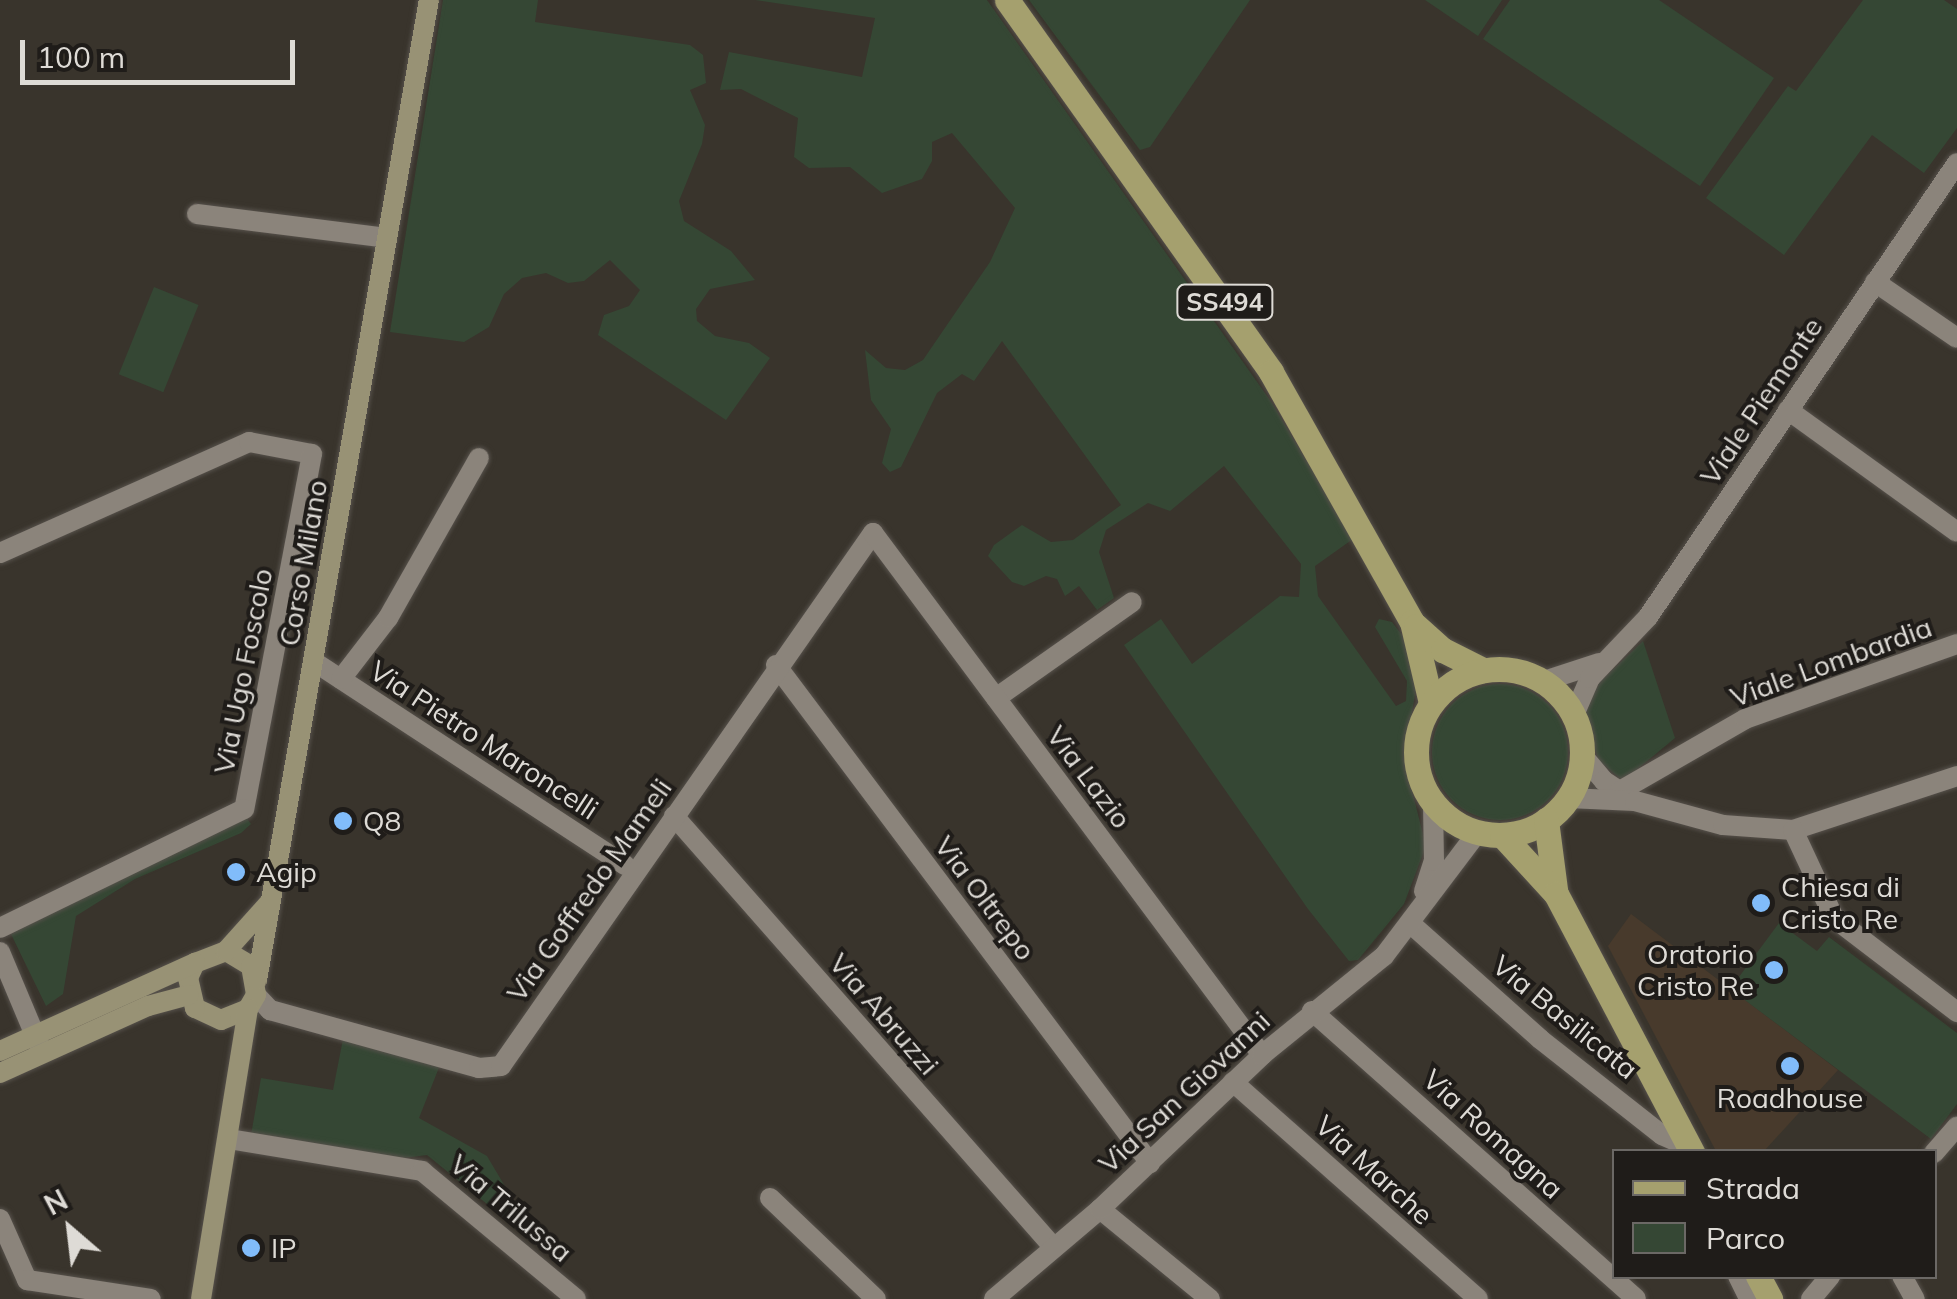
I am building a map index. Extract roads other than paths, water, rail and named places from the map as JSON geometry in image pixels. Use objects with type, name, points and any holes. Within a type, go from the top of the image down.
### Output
[{"type":"main road","name":"Corso Milano","points":[[201,1299],[429,0]]},
{"type":"main road","name":"SS494","points":[[1007,0],[1271,372],[1412,622],[1431,703]]},
{"type":"main road","name":"SS494","points":[[1412,622],[1443,650],[1483,670],[1515,670],[1544,681]]},
{"type":"main road","points":[[1483,670],[1431,703],[1415,746],[1416,769],[1433,805],[1454,825],[1490,834],[1546,820],[1568,798],[1583,756],[1574,715],[1544,681]]},
{"type":"main road","points":[[1546,820],[1556,894]]},
{"type":"main road","points":[[1490,834],[1556,894],[1690,1149]]},
{"type":"main road","points":[[0,1074],[39,1044],[195,963],[226,951],[273,899]]},
{"type":"main road","points":[[221,1020],[254,995],[240,956],[226,951]]},
{"type":"main road","points":[[195,963],[189,995],[195,1008],[221,1020],[240,1063]]},
{"type":"main road","points":[[0,1051],[39,1044],[189,995]]},
{"type":"street","name":"Viale Piemonte","points":[[1574,715],[1601,662],[1648,616],[1957,163]]},
{"type":"street","points":[[198,214],[386,238]]},
{"type":"street","points":[[1874,282],[1957,338]]},
{"type":"street","points":[[1788,410],[1957,532]]},
{"type":"street","name":"Via Ugo Foscolo","points":[[0,928],[244,809],[312,454],[249,442],[3,546]]},
{"type":"street","points":[[341,679],[388,618],[480,458]]},
{"type":"street","name":"Via Goffredo Mameli","points":[[254,995],[270,1010],[478,1068],[501,1066],[776,666],[873,533]]},
{"type":"street","name":"Via Lazio","points":[[873,533],[1262,1054]]},
{"type":"street","points":[[996,698],[1132,602]]},
{"type":"street","name":"Viale Lombardia","points":[[1627,796],[1745,719],[1957,644]]},
{"type":"street","name":"Via Pietro Maroncelli","points":[[313,661],[625,865]]},
{"type":"street","name":"Viale Piemonte","points":[[1544,681],[1601,662]]},
{"type":"street","name":"Via Oltrepo","points":[[776,666],[1150,1164]]},
{"type":"street","points":[[1583,756],[1627,796]]},
{"type":"street","points":[[1568,798],[1627,796],[1723,825],[1793,830],[1957,776]]},
{"type":"street","name":"Via San Giovanni","points":[[1411,924],[1434,861],[1433,805]]},
{"type":"street","name":"Via Abruzzi","points":[[674,816],[1054,1248]]},
{"type":"street","points":[[1793,830],[1834,918],[1957,1012]]},
{"type":"street","name":"Via San Giovanni","points":[[994,1299],[1150,1164],[1262,1054],[1366,972],[1490,834]]},
{"type":"street","name":"Via Basilicata","points":[[1411,924],[1540,1039],[1662,1135],[1690,1149]]},
{"type":"street","points":[[0,952],[39,1044]]},
{"type":"street","name":"Via Romagna","points":[[1312,1011],[1612,1278]]},
{"type":"street","name":"Via Marche","points":[[1234,1082],[1478,1299]]},
{"type":"street","points":[[1937,1150],[1957,1127]]},
{"type":"street","name":"Via Trilussa","points":[[229,1139],[422,1171],[576,1299]]},
{"type":"street","points":[[770,1198],[876,1299]]},
{"type":"street","points":[[1100,1209],[1210,1299]]},
{"type":"street","points":[[0,1219],[27,1280],[150,1299]]},
{"type":"street","name":"Via Romagna","points":[[1614,1279],[1636,1299]]},
{"type":"street","points":[[1811,1299],[1828,1279]]},
{"type":"place","name":"Q8","points":[[343,821]]},
{"type":"place","name":"Agip","points":[[236,872]]},
{"type":"place","name":"Chiesa di Cristo Re","points":[[1761,903]]},
{"type":"place","name":"Oratorio Cristo Re","points":[[1774,970]]},
{"type":"place","name":"Roadhouse","points":[[1790,1066]]},
{"type":"place","name":"IP","points":[[251,1248]]}]
